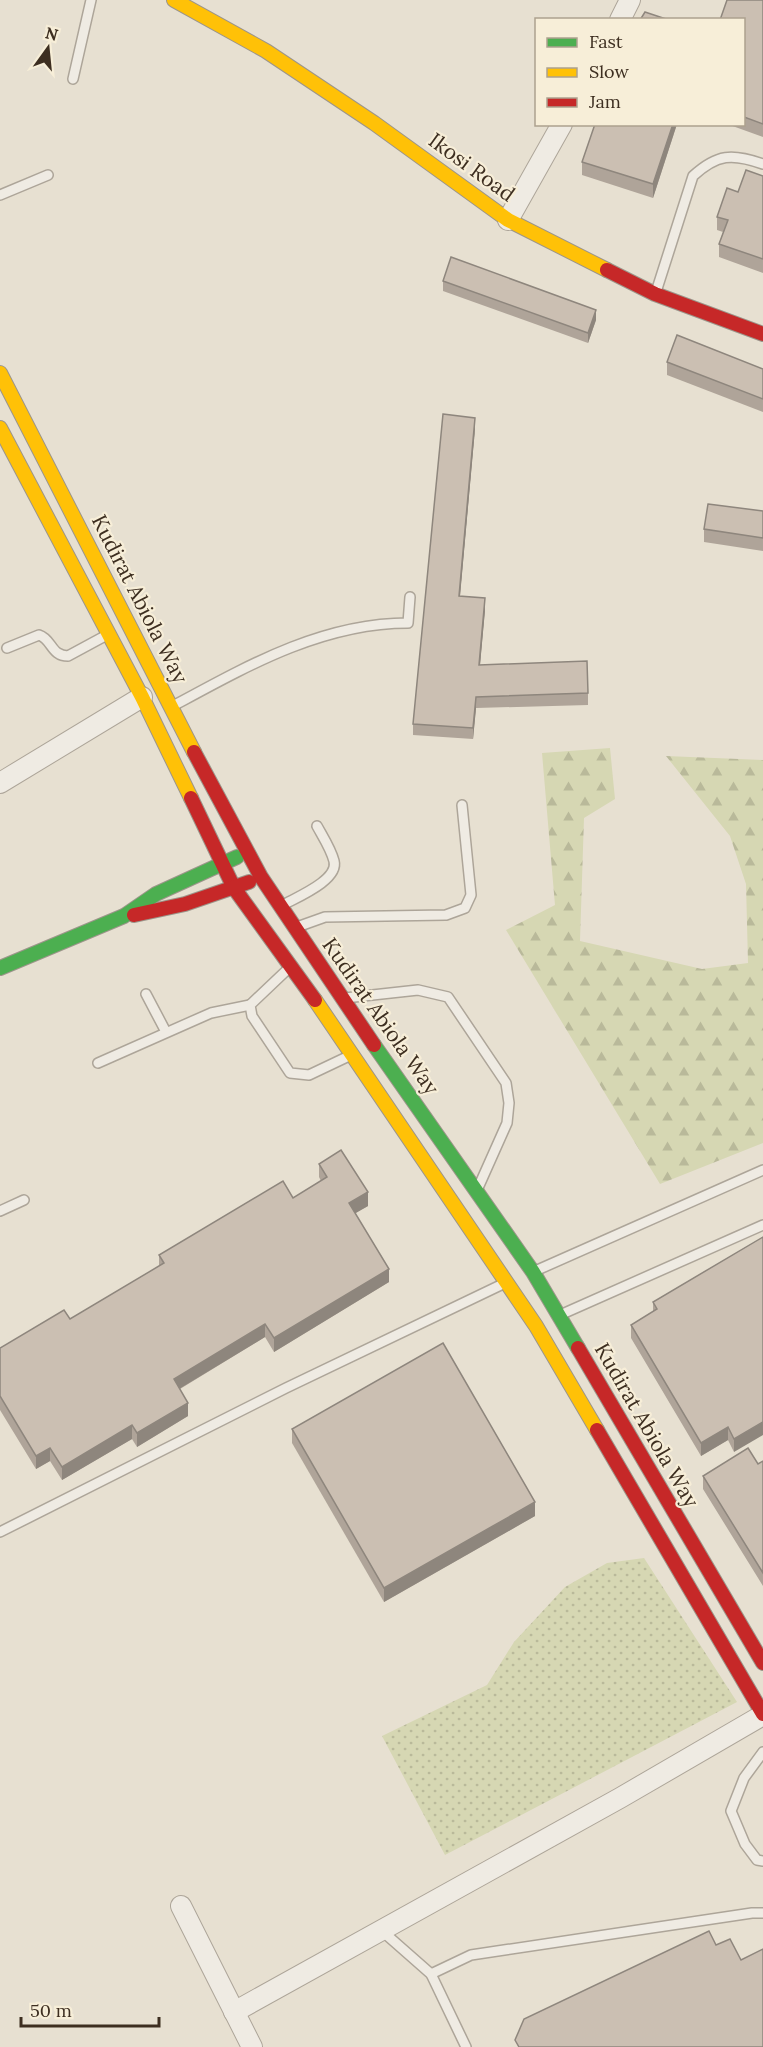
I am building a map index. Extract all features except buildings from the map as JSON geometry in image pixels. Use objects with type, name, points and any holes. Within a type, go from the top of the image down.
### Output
[{"type":"main road","name":"Ikosi Road","points":[[174,0],[266,51],[374,123],[508,220],[655,294],[763,334]]},
{"type":"main road","name":"Kudirat Abiola Way","points":[[0,373],[261,877],[341,998],[477,1190],[520,1277],[759,1648],[763,1663]]},
{"type":"main road","name":"Kudirat Abiola Way","points":[[0,428],[142,697],[234,888],[352,1054],[520,1277],[547,1321],[763,1714]]},
{"type":"main road","points":[[0,968],[123,916],[156,894],[222,862],[249,852]]},
{"type":"main road","points":[[123,916],[185,904],[261,877]]},
{"type":"street","points":[[621,18],[630,0]]},
{"type":"street","points":[[508,220],[561,126]]},
{"type":"street","points":[[0,783],[142,697]]},
{"type":"street","points":[[234,2012],[620,1798],[763,1714]]},
{"type":"street","points":[[181,1906],[252,2047]]},
{"type":"lane","points":[[73,79],[90,0]]},
{"type":"lane","points":[[655,294],[693,176],[708,162],[729,156],[763,164]]},
{"type":"lane","points":[[0,195],[48,175]]},
{"type":"lane","points":[[171,707],[297,644],[361,627],[408,623],[410,597]]},
{"type":"lane","points":[[8,648],[39,635],[44,636],[57,653],[68,656],[107,634]]},
{"type":"lane","points":[[295,927],[325,917],[446,915],[465,908],[471,895],[462,805]]},
{"type":"lane","points":[[281,906],[326,880],[333,873],[335,862],[317,826]]},
{"type":"lane","points":[[98,1063],[211,1013],[250,1005],[290,967]]},
{"type":"lane","points":[[341,998],[418,990],[448,997],[506,1083],[509,1102],[507,1123],[477,1190]]},
{"type":"lane","points":[[146,994],[166,1032]]},
{"type":"lane","points":[[250,1005],[252,1016],[290,1072],[309,1075],[352,1054]]},
{"type":"lane","points":[[0,1532],[275,1394],[520,1277],[763,1170]]},
{"type":"lane","points":[[0,1211],[24,1200]]},
{"type":"lane","points":[[547,1321],[763,1225]]},
{"type":"lane","points":[[763,1752],[744,1778],[731,1811],[745,1844],[758,1860],[763,1861]]},
{"type":"lane","points":[[431,1974],[471,1955],[752,1912],[763,1914]]},
{"type":"lane","points":[[381,1930],[431,1974],[466,2047]]},
{"type":"green space","points":[[610,748],[615,799],[584,818],[580,941],[702,969],[748,963],[746,884],[730,836],[666,756],[763,760],[763,1143],[660,1184],[506,930],[555,905],[542,753]]},
{"type":"green space","points":[[644,1558],[737,1702],[445,1855],[382,1736],[487,1685],[514,1642],[565,1587],[607,1563]]},
{"type":"traffic: fast","points":[[0,968],[124,916],[156,894],[237,857]]},
{"type":"traffic: fast","points":[[374,1045],[533,1272],[578,1348]]},
{"type":"traffic: slow","points":[[174,0],[266,51],[374,123],[508,220],[607,270]]},
{"type":"traffic: slow","points":[[0,373],[194,752]]},
{"type":"traffic: slow","points":[[0,428],[142,697],[191,798]]},
{"type":"traffic: slow","points":[[315,1000],[536,1326],[597,1430]]},
{"type":"traffic: jam","points":[[607,270],[655,294],[763,334]]},
{"type":"traffic: jam","points":[[194,752],[261,877],[374,1045]]},
{"type":"traffic: jam","points":[[191,798],[234,888],[315,1000]]},
{"type":"traffic: jam","points":[[134,915],[185,904],[249,882]]},
{"type":"traffic: jam","points":[[578,1348],[763,1663]]},
{"type":"traffic: jam","points":[[597,1430],[763,1714]]}]
